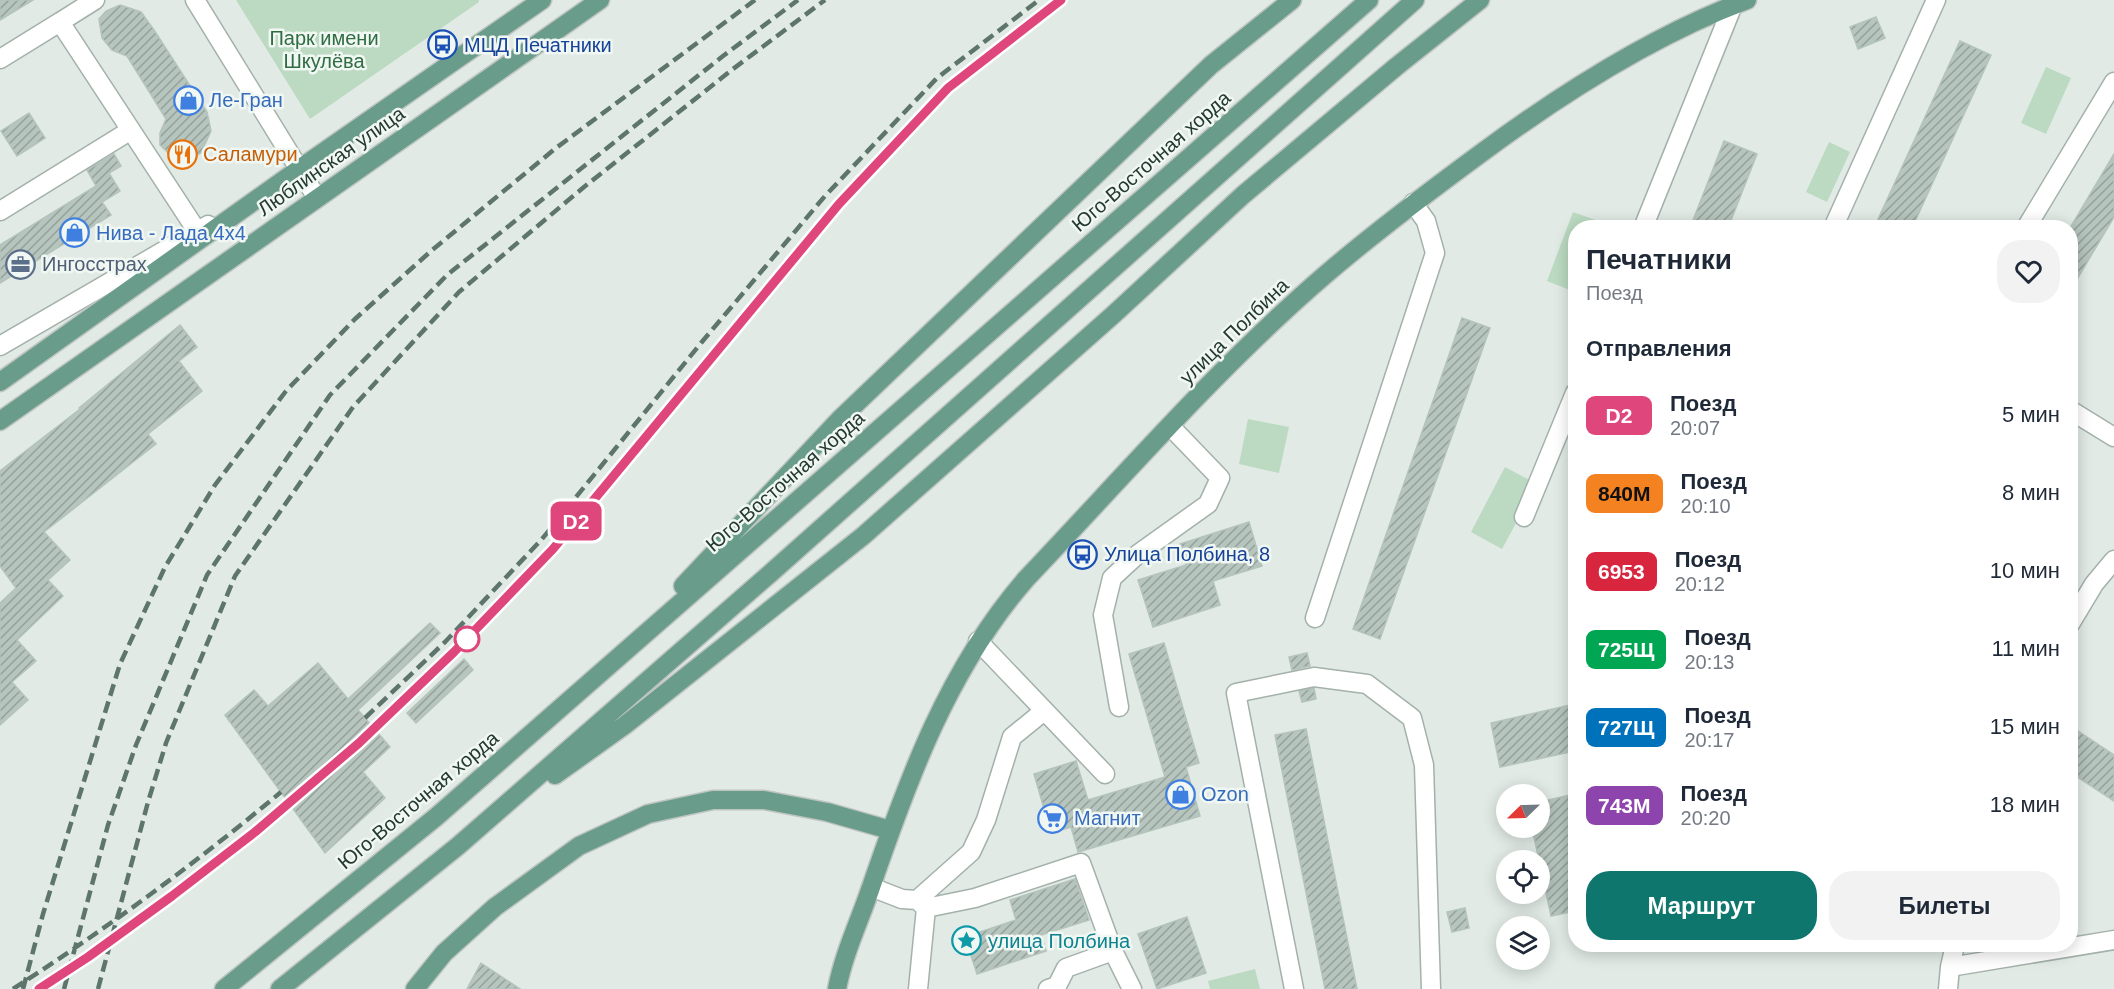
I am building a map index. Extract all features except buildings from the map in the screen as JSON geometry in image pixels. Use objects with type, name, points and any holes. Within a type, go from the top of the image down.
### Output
[{"type":"main road","name":"Люблинская улица","points":[[0,382],[299,169],[542,0]]},
{"type":"main road","name":"Люблинская улица","points":[[0,421],[600,0]]},
{"type":"main road","points":[[616,657],[841,418],[1009,260],[1210,65],[1292,0]]},
{"type":"main road","name":"Юго-Восточная хорда","points":[[224,989],[436,817],[1369,0]]},
{"type":"main road","points":[[280,989],[458,846],[800,547],[1415,0]]},
{"type":"main road","points":[[458,846],[625,725],[863,536],[1113,315],[1243,195],[1480,0]]},
{"type":"main road","name":"улица Полбина","points":[[837,989],[890,830],[949,692],[978,641],[1026,579],[1170,426],[1256,339],[1324,275],[1413,203],[1532,115],[1596,75],[1668,36],[1740,3]]},
{"type":"main road","points":[[415,989],[444,953],[495,907],[579,846],[648,814],[712,800],[764,800],[827,813],[890,830]]},
{"type":"street","points":[[0,59],[95,0]]},
{"type":"street","points":[[195,0],[317,198]]},
{"type":"street","points":[[1837,220],[1936,0]]},
{"type":"street","points":[[1646,220],[1740,3]]},
{"type":"street","points":[[60,22],[197,231]]},
{"type":"street","points":[[2031,220],[2114,82]]},
{"type":"street","points":[[0,211],[131,130]]},
{"type":"street","points":[[0,346],[197,231],[257,200]]},
{"type":"street","points":[[1315,618],[1435,253],[1426,220],[1413,203]]},
{"type":"street","points":[[1524,517],[1568,410]]},
{"type":"street","points":[[2078,415],[2114,437]]},
{"type":"street","points":[[1119,707],[1103,615],[1112,578],[1138,554],[1208,504],[1220,478],[1170,426]]},
{"type":"street","points":[[2078,611],[2094,584],[2114,560]]},
{"type":"street","points":[[978,641],[1105,774]]},
{"type":"street","points":[[1294,989],[1236,693],[1314,677],[1367,684],[1412,718],[1424,765],[1431,989]]},
{"type":"street","points":[[918,989],[921,904],[971,852],[986,820],[1012,737],[1044,711]]},
{"type":"street","points":[[871,886],[921,904],[975,898],[1081,863],[1113,951],[1132,989]]},
{"type":"street","points":[[2078,946],[2114,940]]},
{"type":"street","points":[[1048,989],[1057,986],[1066,968],[1113,951]]},
{"type":"street","points":[[1948,989],[1953,952]]},
{"type":"street","points":[[1950,967],[2041,952]]},
{"type":"green space","name":"Парк имени Шкулёва","points":[[236,0],[479,0],[479,2],[310,119]]},
{"type":"green space","points":[[2046,67],[2071,78],[2046,134],[2021,123]]},
{"type":"green space","points":[[1829,142],[1850,152],[1827,202],[1806,192]]},
{"type":"green space","points":[[1573,212],[1596,220],[1570,220]]},
{"type":"green space","points":[[1568,225],[1568,289],[1547,281]]},
{"type":"green space","points":[[1248,419],[1289,427],[1279,473],[1239,464]]},
{"type":"green space","points":[[1505,467],[1537,484],[1502,549],[1471,532]]},
{"type":"green space","points":[[1255,969],[1260,989],[1210,989],[1208,981]]},
{"type":"railway","points":[[23,989],[43,914],[120,664],[165,567],[215,485],[286,391],[355,319],[431,251],[556,148],[755,0]]},
{"type":"railway","points":[[64,989],[108,825],[136,745],[207,575],[330,395],[447,275],[723,56],[798,0]]},
{"type":"railway","points":[[98,989],[166,743],[235,576],[353,407],[459,292],[584,187],[733,69],[825,0]]},
{"type":"railway","points":[[365,718],[445,642],[542,539],[701,343],[825,196],[937,78],[1039,0]]},
{"type":"railway","points":[[374,728],[454,652],[553,548],[839,203],[948,88],[1061,0]]},
{"type":"railway","points":[[13,989],[150,895],[281,792]]},
{"type":"railway","points":[[39,989],[104,946],[167,900],[288,803]]},
{"type":"train","name":"D2","points":[[39,989],[88,957],[172,896],[255,832],[359,743],[454,652],[553,549],[718,347],[839,204],[948,88],[1061,0]]},
{"type":"place","name":"МЦД Печатники","points":[[443,45]]},
{"type":"place","name":"Ле-Гран","points":[[188,100]]},
{"type":"place","name":"Саламури","points":[[182,154]]},
{"type":"place","name":"Нива - Лада 4х4","points":[[75,233]]},
{"type":"place","name":"Ингосстрах","points":[[21,264]]},
{"type":"place","name":"Улица Полбина, 8","points":[[1083,554]]},
{"type":"place","name":"Ozon","points":[[1180,794]]},
{"type":"place","name":"Магнит","points":[[1053,818]]},
{"type":"place","name":"улица Полбина","points":[[967,941]]}]
